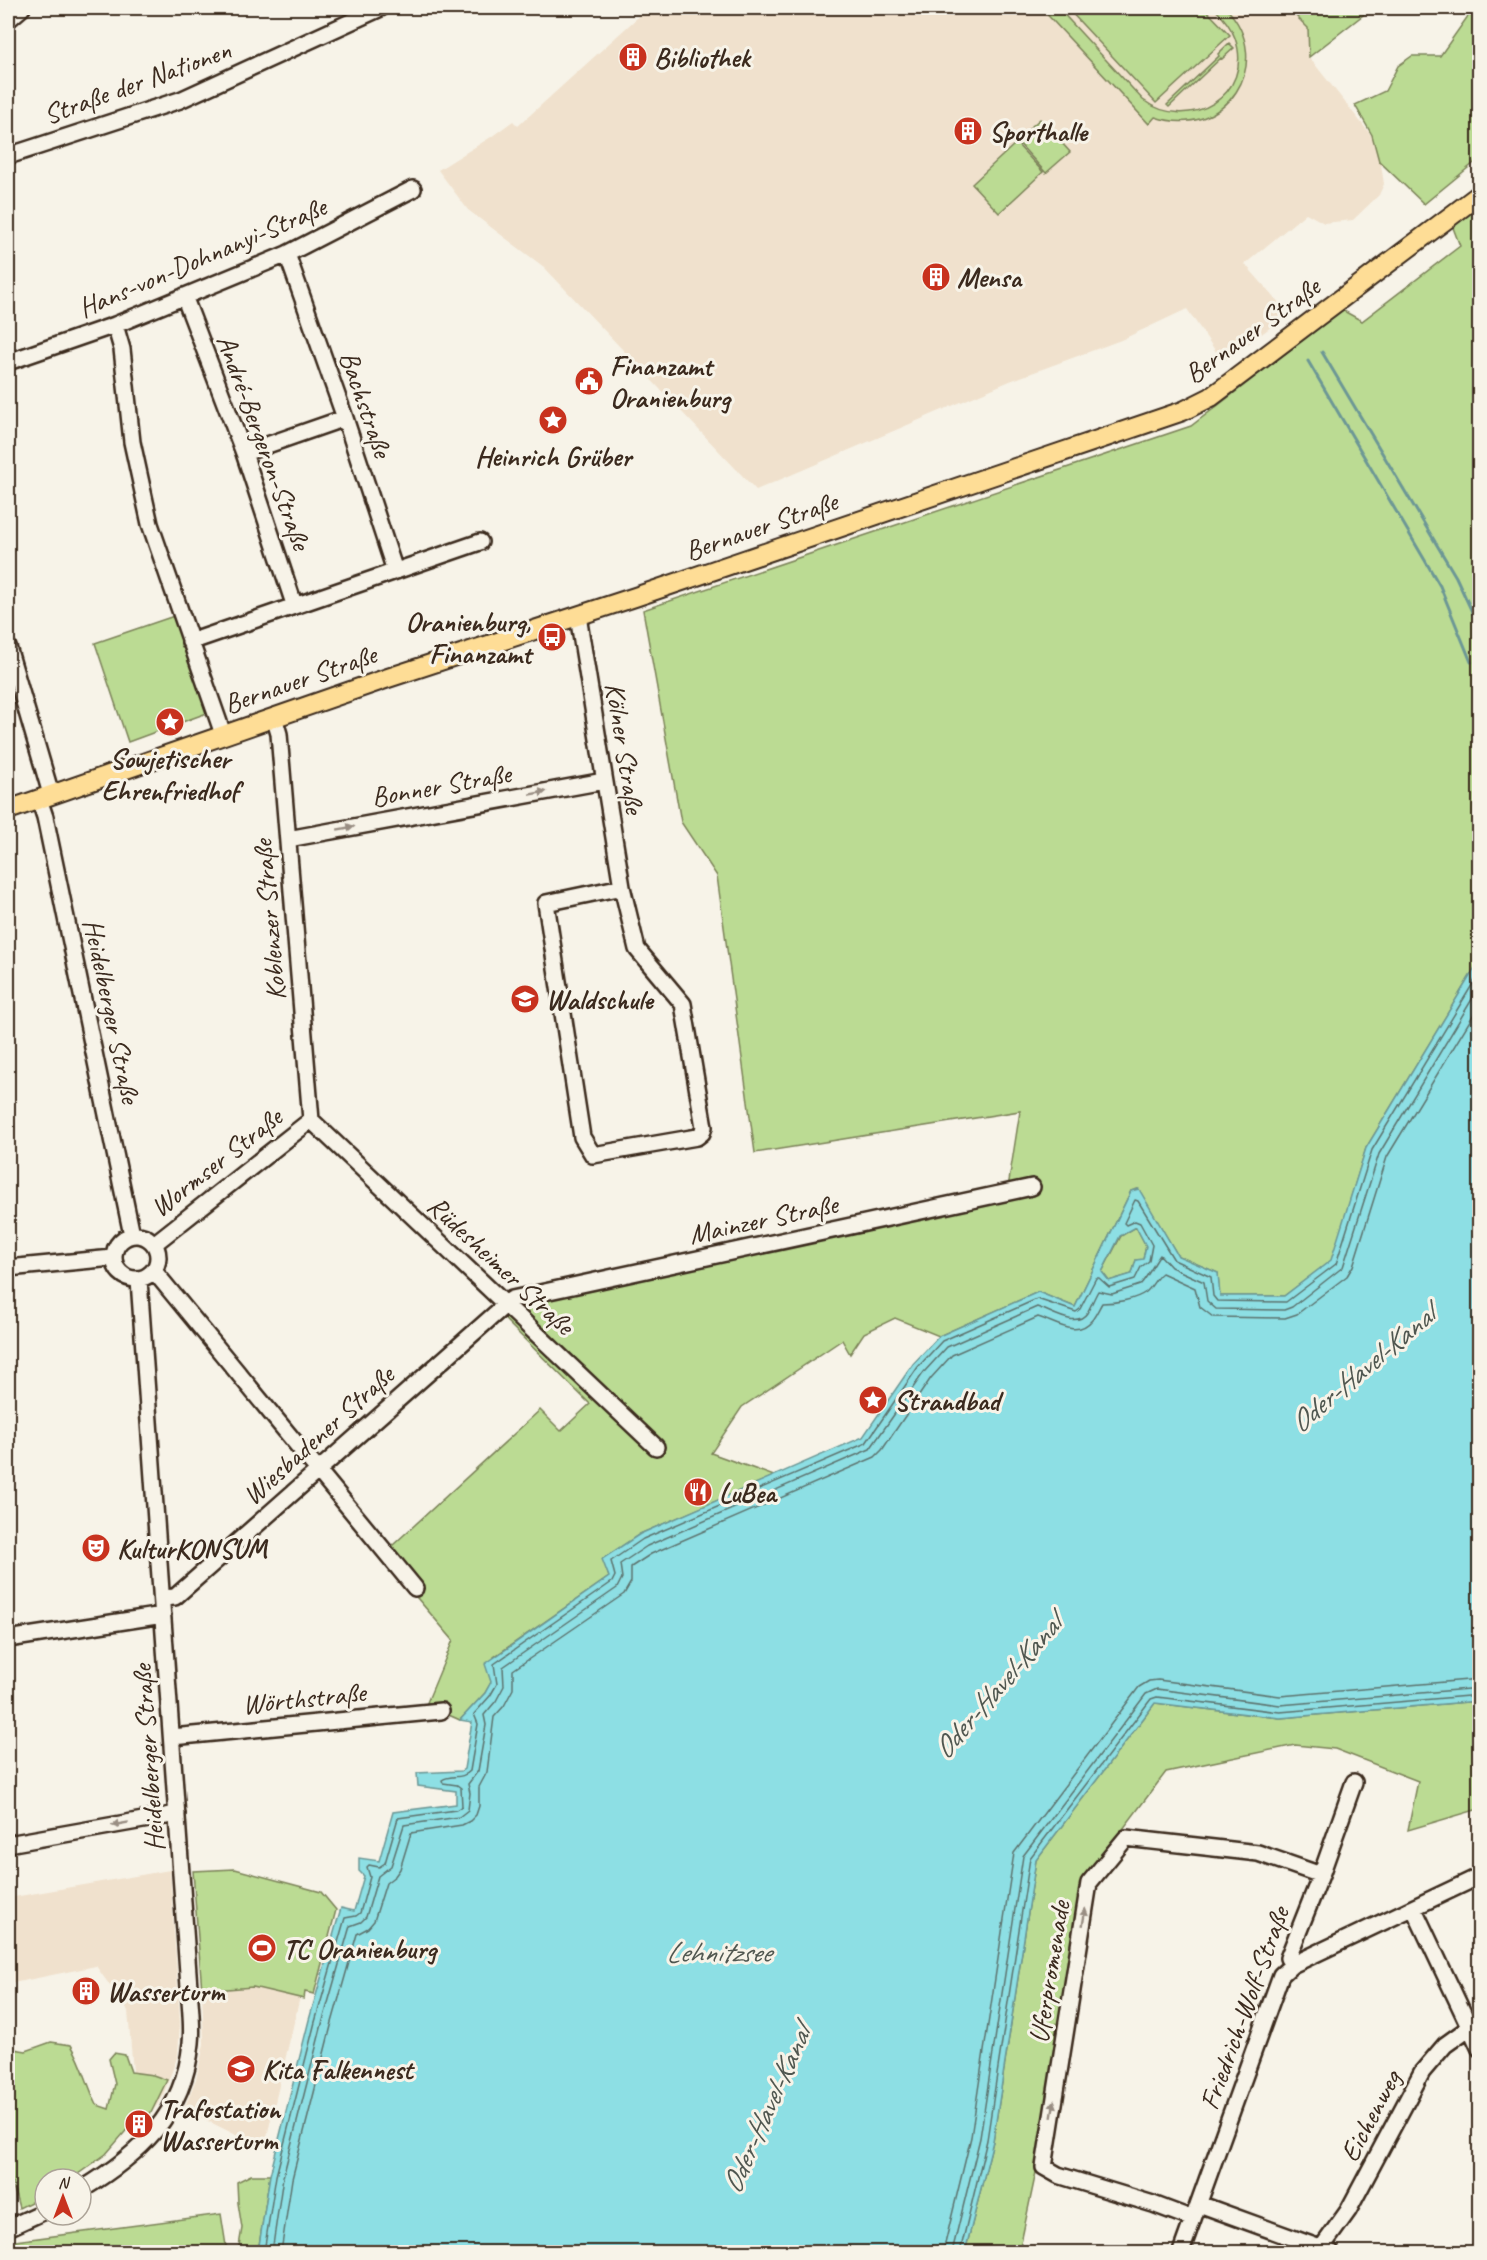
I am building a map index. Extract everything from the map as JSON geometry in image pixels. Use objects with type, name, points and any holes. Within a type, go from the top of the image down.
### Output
[{"type":"main road","name":"Bernauer Straße","points":[[8,810],[223,734],[1184,411],[1211,397],[1479,194]]},
{"type":"street","points":[[8,20],[22,8]]},
{"type":"street","name":"Straße der Nationen","points":[[8,156],[180,100],[381,8]]},
{"type":"street","name":"Hans-von-Dohnanyi-Straße","points":[[8,362],[115,325],[287,254],[413,189]]},
{"type":"street","name":"Bachstraße","points":[[287,254],[345,418],[395,571]]},
{"type":"street","name":"André-Bergeron-Straße","points":[[184,296],[244,453],[294,604]]},
{"type":"street","points":[[115,325],[122,348],[132,442],[150,524],[223,734]]},
{"type":"street","points":[[244,453],[345,418]]},
{"type":"street","points":[[190,642],[294,604],[480,542]]},
{"type":"street","name":"Kölner Straße","points":[[578,616],[622,887],[637,949],[683,1004],[704,1127],[702,1133],[697,1137],[593,1155],[582,1137],[546,903],[622,887]]},
{"type":"street","name":"Heidelberger Straße","points":[[8,647],[45,796],[132,1235]]},
{"type":"street","name":"Koblenzer Straße","points":[[274,717],[279,734],[311,1120]]},
{"type":"street","name":"Bonner Straße","points":[[288,839],[604,781]]},
{"type":"street","name":"Wormser Straße","points":[[154,1244],[311,1120]]},
{"type":"street","name":"Rüdesheimer Straße","points":[[311,1120],[656,1447]]},
{"type":"street","name":"Mainzer Straße","points":[[505,1303],[512,1299],[1032,1187]]},
{"type":"street","points":[[132,1235],[143,1236],[154,1244],[158,1257],[154,1271],[139,1280],[119,1273],[113,1258],[117,1245],[122,1239],[132,1235]]},
{"type":"street","points":[[8,1268],[113,1258]]},
{"type":"street","points":[[154,1271],[415,1587]]},
{"type":"street","name":"Heidelberger Straße","points":[[93,2182],[127,2160],[161,2125],[176,2094],[187,2064],[191,2044],[172,1737],[139,1280]]},
{"type":"street","name":"Wiesbadener Straße","points":[[162,1598],[175,1597],[505,1303]]},
{"type":"street","points":[[8,1639],[163,1615]]},
{"type":"street","name":"Wörthstraße","points":[[172,1737],[441,1711]]},
{"type":"street","name":"Friedrich-Wolf-Straße","points":[[1181,2253],[1279,1978],[1292,1965],[1288,1958],[1354,1782]]},
{"type":"street","points":[[8,1844],[177,1814]]},
{"type":"street","name":"Uferpromenade","points":[[1193,2219],[1153,2204],[1058,2175],[1044,2167],[1089,1883],[1126,1838],[1258,1853],[1321,1875]]},
{"type":"street","points":[[1292,1965],[1479,1876]]},
{"type":"street","points":[[1413,1909],[1474,2024],[1479,2049]]},
{"type":"street","name":"Eichenweg","points":[[1325,2251],[1422,2072],[1445,2045],[1474,2024]]},
{"type":"street","points":[[1199,2204],[1325,2251]]},
{"type":"street","points":[[8,2228],[33,2217]]},
{"type":"shaded area","points":[[648,8],[1288,8],[1308,28],[1309,57],[1371,135],[1380,158],[1384,184],[1379,195],[1353,220],[1324,223],[1306,213],[1245,264],[1289,314],[1223,362],[1187,309],[1121,340],[1010,381],[756,490],[544,267],[468,210],[438,170],[513,121],[518,126]]},
{"type":"shaded area","points":[[170,1870],[180,2022],[178,2055],[162,2098],[138,2132],[128,2011],[96,1966],[8,1984],[8,1898]]},
{"type":"shaded area","name":"Kita Falkennest","points":[[253,1987],[300,1997],[264,2149],[184,2109],[196,2079],[204,2044],[202,1991]]},
{"type":"green space","points":[[1041,8],[1058,8],[1143,100],[1161,109],[1180,113],[1198,110],[1214,103],[1227,92],[1236,77],[1239,58],[1235,38],[1226,22],[1214,8],[1226,8],[1241,29],[1246,51],[1245,73],[1236,92],[1222,107],[1203,118],[1181,121],[1155,117],[1149,124]]},
{"type":"green space","points":[[1067,8],[1204,8],[1230,35],[1156,103]]},
{"type":"green space","points":[[1288,8],[1372,8],[1309,57],[1308,28]]},
{"type":"green space","points":[[1479,11],[1479,159],[1424,204],[1379,161],[1372,135],[1355,105],[1385,91],[1398,66],[1412,56],[1440,56],[1468,16]]},
{"type":"green space","points":[[1229,43],[1234,48],[1169,107],[1167,105],[1219,56],[1218,54]]},
{"type":"green space","points":[[1040,119],[1070,152],[1046,173],[1016,140]]},
{"type":"green space","points":[[1016,143],[1043,172],[999,213],[972,184]]},
{"type":"green space","points":[[1479,205],[1479,955],[1475,968],[1366,1148],[1332,1260],[1284,1296],[1219,1296],[1218,1273],[1178,1256],[1138,1189],[1131,1191],[1075,1307],[1038,1292],[939,1336],[895,1318],[864,1333],[850,1354],[842,1340],[742,1407],[711,1453],[774,1476],[640,1534],[603,1559],[609,1577],[494,1657],[492,1681],[485,1693],[460,1720],[426,1705],[453,1640],[381,1556],[540,1410],[561,1431],[590,1404],[494,1309],[1007,1194],[1020,1111],[755,1153],[717,876],[681,822],[643,610],[1191,426],[1342,310],[1362,321],[1460,246],[1452,225]]},
{"type":"green space","points":[[180,614],[215,710],[128,742],[95,643]]},
{"type":"green space","points":[[1136,1227],[1146,1246],[1143,1260],[1136,1260],[1132,1274],[1109,1281],[1102,1272],[1121,1236]]},
{"type":"green space","points":[[1479,1701],[1479,1809],[1408,1830],[1418,1781],[1335,1749],[1295,1745],[1166,1772],[1123,1829],[1119,1852],[1094,1885],[1090,1919],[1019,2252],[965,2252],[993,2141],[1036,1860],[1155,1703],[1280,1718]]},
{"type":"green space","name":"TC Oranienburg","points":[[235,1869],[321,1892],[336,1910],[314,1994],[305,1992],[304,1999],[253,1987],[202,1991],[193,1871]]},
{"type":"green space","points":[[51,2042],[71,2045],[97,2105],[109,2109],[115,2084],[109,2059],[114,2053],[125,2055],[131,2072],[153,2075],[167,2080],[149,2117],[130,2126],[106,2154],[88,2167],[33,2167],[33,2201],[19,2208],[11,2177],[8,2143],[8,2048],[26,2051]]},
{"type":"green space","points":[[251,2175],[270,2175],[258,2252],[238,2252],[242,2228],[237,2182]]},
{"type":"green space","points":[[221,2214],[227,2252],[8,2252],[8,2242]]},
{"type":"water","name":"Lehnitzsee","points":[[1479,955],[1479,1701],[1280,1718],[1155,1703],[1036,1860],[993,2141],[965,2252],[258,2252],[270,2175],[309,2020],[341,1908],[354,1911],[364,1876],[359,1871],[359,1858],[379,1861],[393,1812],[456,1804],[456,1791],[418,1786],[417,1773],[464,1769],[472,1722],[460,1720],[485,1693],[491,1682],[485,1664],[609,1577],[602,1559],[640,1534],[863,1437],[913,1364],[939,1336],[1038,1292],[1075,1307],[1131,1191],[1139,1189],[1178,1256],[1218,1273],[1220,1296],[1284,1296],[1331,1260],[1366,1148],[1475,968]],"holes":[[[1136,1227],[1146,1246],[1143,1259],[1136,1260],[1132,1274],[1109,1281],[1102,1272],[1120,1236]]]},
{"type":"waterway","points":[[1322,352],[1456,577],[1480,629]]},
{"type":"waterway","points":[[1308,361],[1440,586],[1471,662]]},
{"type":"place","name":"Bibliothek","points":[[633,57]]},
{"type":"place","name":"Sporthalle","points":[[968,131]]},
{"type":"place","name":"Mensa","points":[[936,277]]},
{"type":"place","name":"Finanzamt Oranienburg","points":[[589,381]]},
{"type":"place","name":"Heinrich Grüber","points":[[553,420]]},
{"type":"place","name":"Oranienburg, Finanzamt","points":[[552,637]]},
{"type":"place","name":"Sowjetischer Ehrenfriedhof","points":[[170,722]]},
{"type":"place","name":"Waldschule","points":[[525,999]]},
{"type":"place","name":"Strandbad","points":[[873,1400]]},
{"type":"place","name":"LuBea","points":[[698,1492]]},
{"type":"place","name":"KulturKONSUM","points":[[96,1548]]},
{"type":"place","name":"TC Oranienburg","points":[[262,1948]]},
{"type":"place","name":"Wasserturm","points":[[86,1991]]},
{"type":"place","name":"Kita Falkennest","points":[[241,2069]]},
{"type":"place","name":"Trafostation Wasserturm","points":[[139,2124]]},
{"type":"water label","name":"Oder-Havel-Kanal","points":[[1362,1369]]},
{"type":"water label","name":"Oder-Havel-Kanal","points":[[997,1687]]},
{"type":"water label","name":"Oder-Havel-Kanal","points":[[766,2110]]}]
